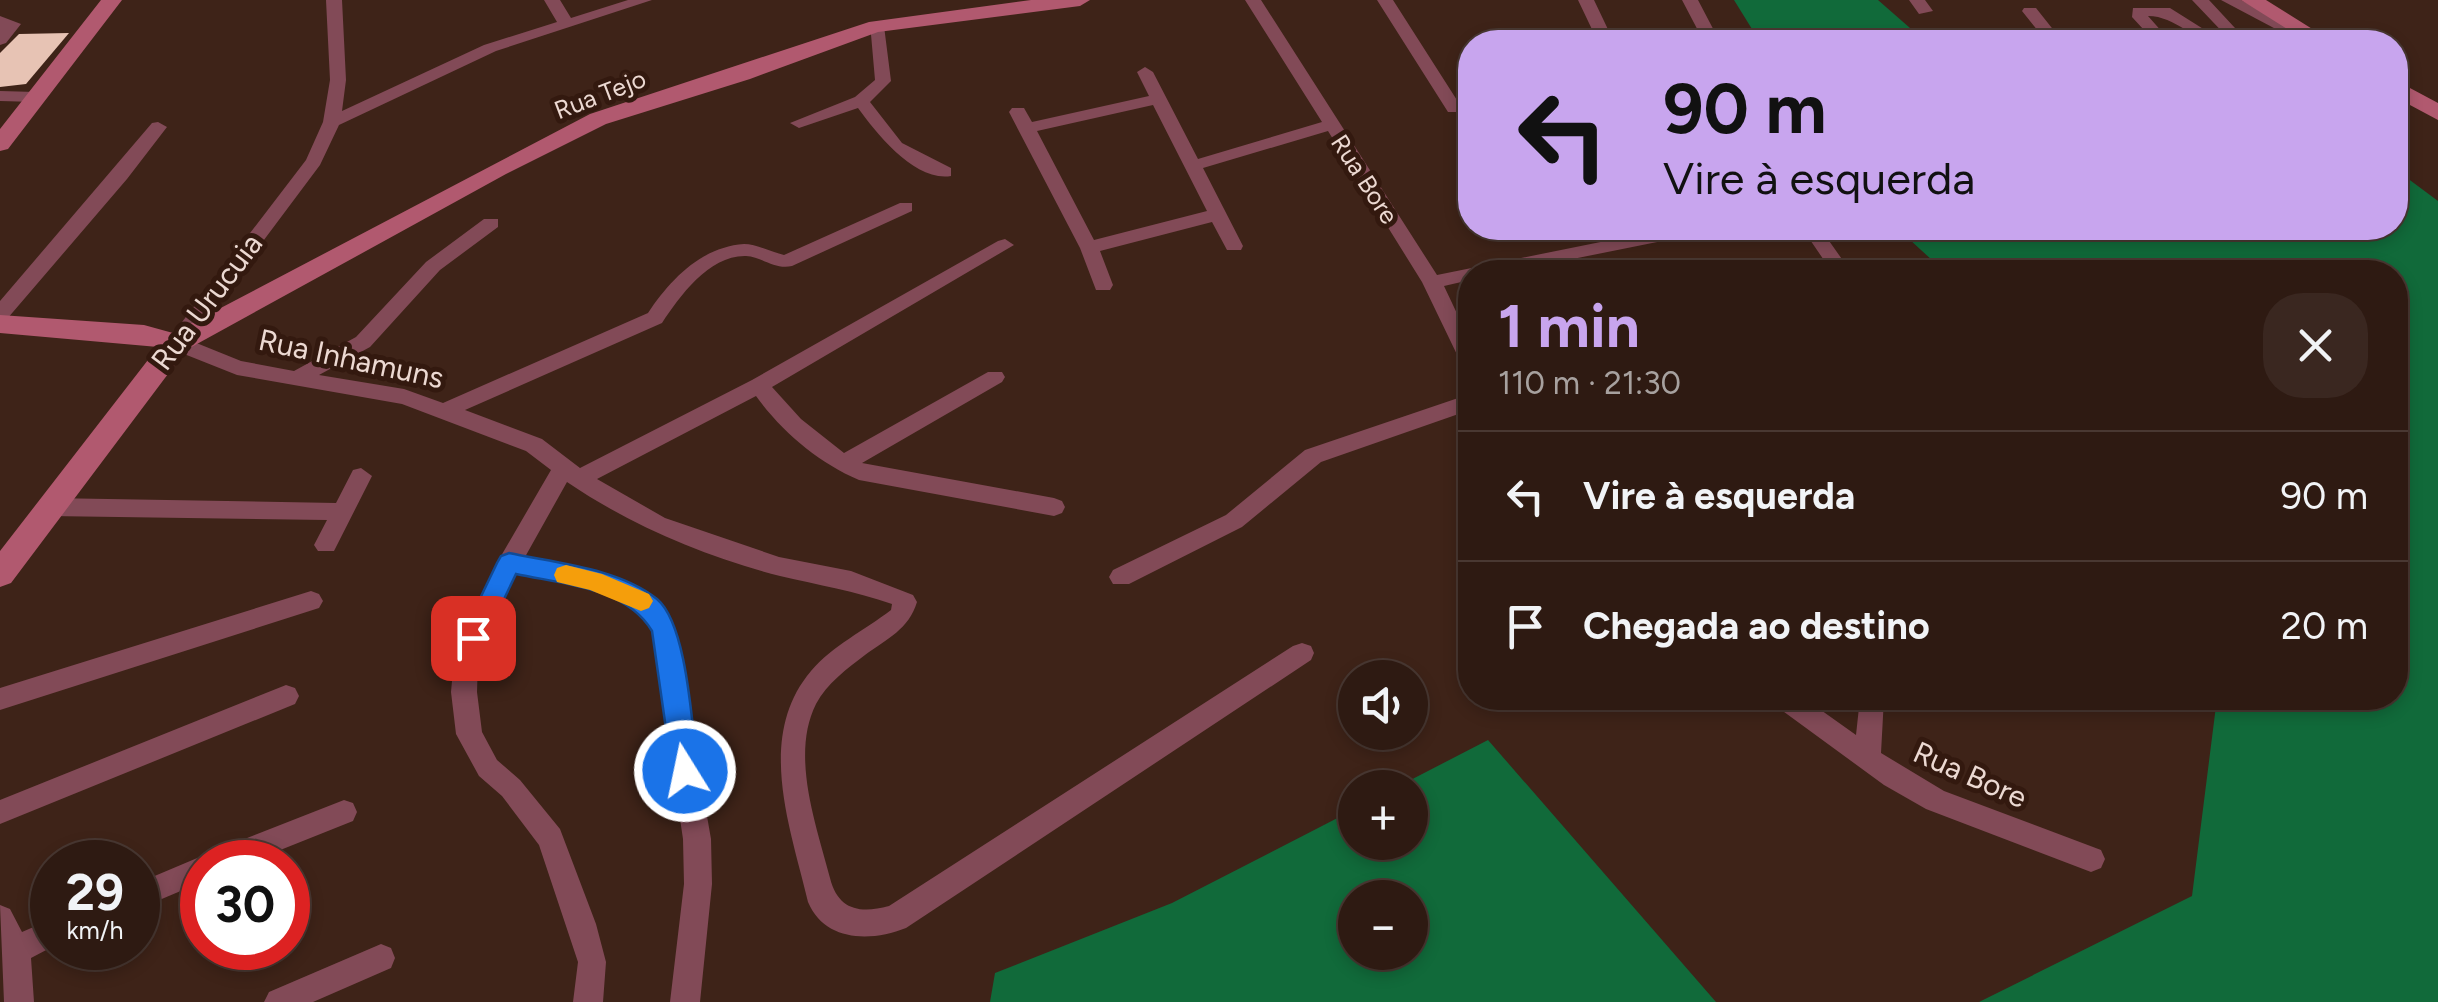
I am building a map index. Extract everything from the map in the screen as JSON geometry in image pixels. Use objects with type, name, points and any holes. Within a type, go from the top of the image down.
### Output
[{"type":"street","points":[[0,144],[112,0]]},
{"type":"street","name":"Rua Urucuia","points":[[0,574],[314,162],[332,122],[338,80],[334,0]]},
{"type":"street","points":[[552,0],[566,23]]},
{"type":"street","points":[[332,122],[490,48],[644,0]]},
{"type":"street","name":"Rua Tejo","points":[[176,343],[498,169],[598,120],[876,26],[1001,5],[1080,0]]},
{"type":"street","name":"Rua Bore","points":[[1252,0],[1432,282],[1458,337]]},
{"type":"street","points":[[1385,0],[1454,108]]},
{"type":"street","points":[[1586,0],[1600,30]]},
{"type":"street","points":[[1690,0],[1706,30]]},
{"type":"street","points":[[2200,0],[2229,30]]},
{"type":"street","points":[[2229,0],[2288,30]]},
{"type":"street","points":[[2251,0],[2302,30]]},
{"type":"street","points":[[2030,12],[2044,30]]},
{"type":"street","points":[[2152,30],[2140,12],[2164,12],[2195,30]]},
{"type":"street","points":[[0,21],[13,24],[0,40]]},
{"type":"street","points":[[799,123],[861,100],[883,81],[876,26]]},
{"type":"street","points":[[1145,72],[1234,246]]},
{"type":"street","points":[[2408,93],[2436,108]]},
{"type":"street","points":[[0,96],[36,97]]},
{"type":"street","points":[[861,100],[896,147],[946,172]]},
{"type":"street","points":[[1103,285],[1089,248],[1024,120],[1156,100]]},
{"type":"street","points":[[1192,166],[1330,125]]},
{"type":"street","points":[[0,314],[121,176],[158,127]]},
{"type":"street","points":[[444,411],[656,318],[674,289],[710,260],[746,250],[785,262],[906,207]]},
{"type":"street","points":[[1089,248],[1215,215]]},
{"type":"street","points":[[295,378],[363,342],[433,266],[491,222]]},
{"type":"street","points":[[1538,260],[1637,240]]},
{"type":"street","points":[[588,1002],[592,962],[550,838],[511,788],[488,768],[469,734],[464,692],[466,659],[509,563],[571,473],[759,385],[1006,245]]},
{"type":"street","points":[[1432,282],[1458,277]]},
{"type":"street","name":"Rua Inhamuns","points":[[0,324],[144,334],[237,368],[404,397],[534,444],[571,473],[657,524],[778,566],[894,593],[905,602],[900,616],[821,677],[802,703],[794,725],[792,758],[822,902],[848,924],[871,926],[896,918],[1302,653]]},
{"type":"street","points":[[842,464],[995,377]]},
{"type":"street","points":[[759,385],[773,406],[842,464],[866,474],[1054,507]]},
{"type":"street","points":[[1122,577],[1234,521],[1313,456],[1458,406]]},
{"type":"street","points":[[326,546],[362,476]]},
{"type":"street","points":[[49,507],[344,512]]},
{"type":"street","points":[[509,563],[594,581],[628,593],[651,608],[664,629],[697,839],[698,884],[685,1002]]},
{"type":"street","points":[[0,699],[312,601]]},
{"type":"street","points":[[0,812],[286,696]]},
{"type":"street","name":"Rua Bore","points":[[1800,710],[1867,759],[1935,800],[2091,859]]},
{"type":"street","points":[[1867,759],[1871,710]]},
{"type":"street","points":[[274,840],[344,812]]},
{"type":"street","points":[[0,919],[16,950],[18,1002]]},
{"type":"street","points":[[16,950],[30,943]]},
{"type":"street","points":[[279,1002],[381,958]]},
{"type":"green space","points":[[1734,0],[1878,0],[1912,30],[1753,30]]},
{"type":"green space","points":[[2408,179],[2438,201],[2438,1002],[1979,1002],[2192,896],[2215,710],[2408,710],[2408,260],[1932,260],[1910,240],[2408,240]]},
{"type":"green space","points":[[1488,740],[1716,1002],[990,1002],[995,973],[1172,903],[1338,818],[1338,860],[1428,860],[1428,771]]},
{"type":"building","points":[[69,33],[26,84],[0,87],[0,53],[19,34]]},
{"type":"slow traffic","points":[[566,575],[594,581],[641,601]]},
{"type":"route","points":[[473,638],[509,563],[594,581],[628,593],[651,608],[664,629],[685,771]]}]
